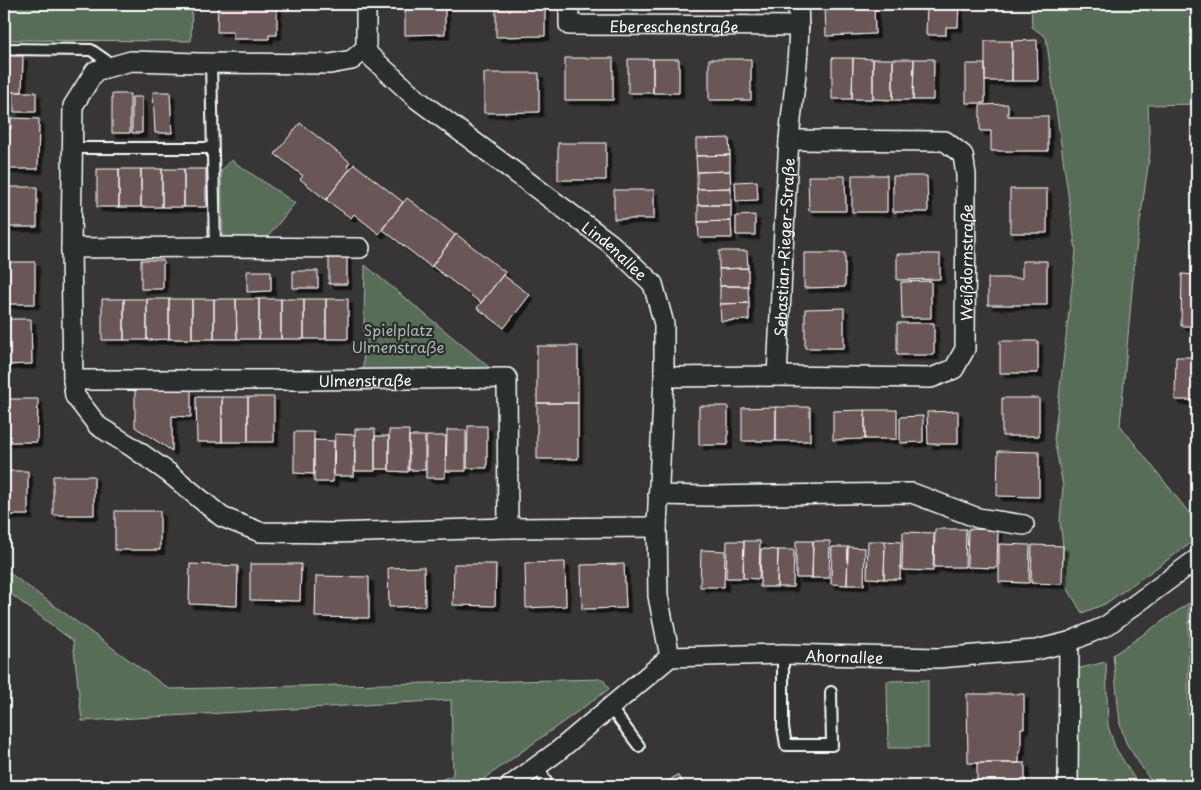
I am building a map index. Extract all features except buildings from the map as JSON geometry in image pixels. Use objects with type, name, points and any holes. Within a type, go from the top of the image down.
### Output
[{"type":"street","points":[[366,4],[366,48],[352,60],[330,64],[131,61],[94,71],[73,106],[71,248],[73,380],[76,396],[98,426],[169,473],[222,517],[260,532],[331,533],[508,528],[657,527]]},
{"type":"street","name":"Ebereschenstraße","points":[[569,4],[569,25],[799,26]]},
{"type":"street","name":"Sebastian-Rieger-Straße","points":[[777,376],[789,140],[799,26],[798,4]]},
{"type":"street","name":"Lindenallee","points":[[366,48],[369,55],[418,100],[610,243],[653,284],[664,324],[664,377],[657,527],[658,596],[670,657]]},
{"type":"street","name":"Weißdornstraße","points":[[777,376],[931,378],[954,369],[965,349],[966,175],[963,155],[945,140],[789,140]]},
{"type":"street","points":[[71,248],[360,248]]},
{"type":"street","points":[[664,377],[777,376]]},
{"type":"street","name":"Ulmenstraße","points":[[73,380],[507,378],[508,528]]},
{"type":"street","points":[[658,495],[912,494],[978,518],[1024,526]]},
{"type":"street","name":"Ahornallee","points":[[670,657],[783,654],[938,658],[1036,650],[1069,642],[1106,626],[1197,559]]},
{"type":"street","points":[[1068,786],[1069,642]]},
{"type":"street","points":[[510,786],[558,751],[670,657]]},
{"type":"lane","points":[[4,49],[90,50],[114,66]]},
{"type":"lane","points":[[211,63],[215,247]]},
{"type":"lane","points":[[73,148],[213,148]]},
{"type":"lane","points":[[783,654],[783,727],[786,745],[832,745],[831,692]]},
{"type":"lane","points":[[610,707],[639,746]]},
{"type":"lane","points":[[538,765],[548,786]]},
{"type":"green space","points":[[133,4],[192,4],[191,41],[4,40],[4,5],[132,6]]},
{"type":"green space","points":[[1031,4],[1197,4],[1197,104],[1148,105],[1150,152],[1135,257],[1120,425],[1197,523],[1197,539],[1105,604],[1082,613],[1065,584],[1060,521],[1063,486],[1054,439],[1076,251],[1046,37],[1032,27]]},
{"type":"green space","points":[[231,160],[295,203],[267,238],[223,237],[221,171]]},
{"type":"green space","name":"Spielplatz Ulmenstraße","points":[[365,265],[495,372],[363,374]]},
{"type":"green space","points":[[4,569],[169,689],[603,679],[609,689],[474,786],[426,786],[453,775],[451,700],[82,721],[73,641],[4,589]]},
{"type":"green space","points":[[1189,603],[1188,714],[1197,714],[1197,786],[1154,786],[1126,743],[1120,724],[1113,655]]},
{"type":"green space","points":[[1106,662],[1108,726],[1115,747],[1139,786],[1075,786],[1076,669]]},
{"type":"green space","points":[[928,680],[928,748],[888,748],[887,681]]}]
